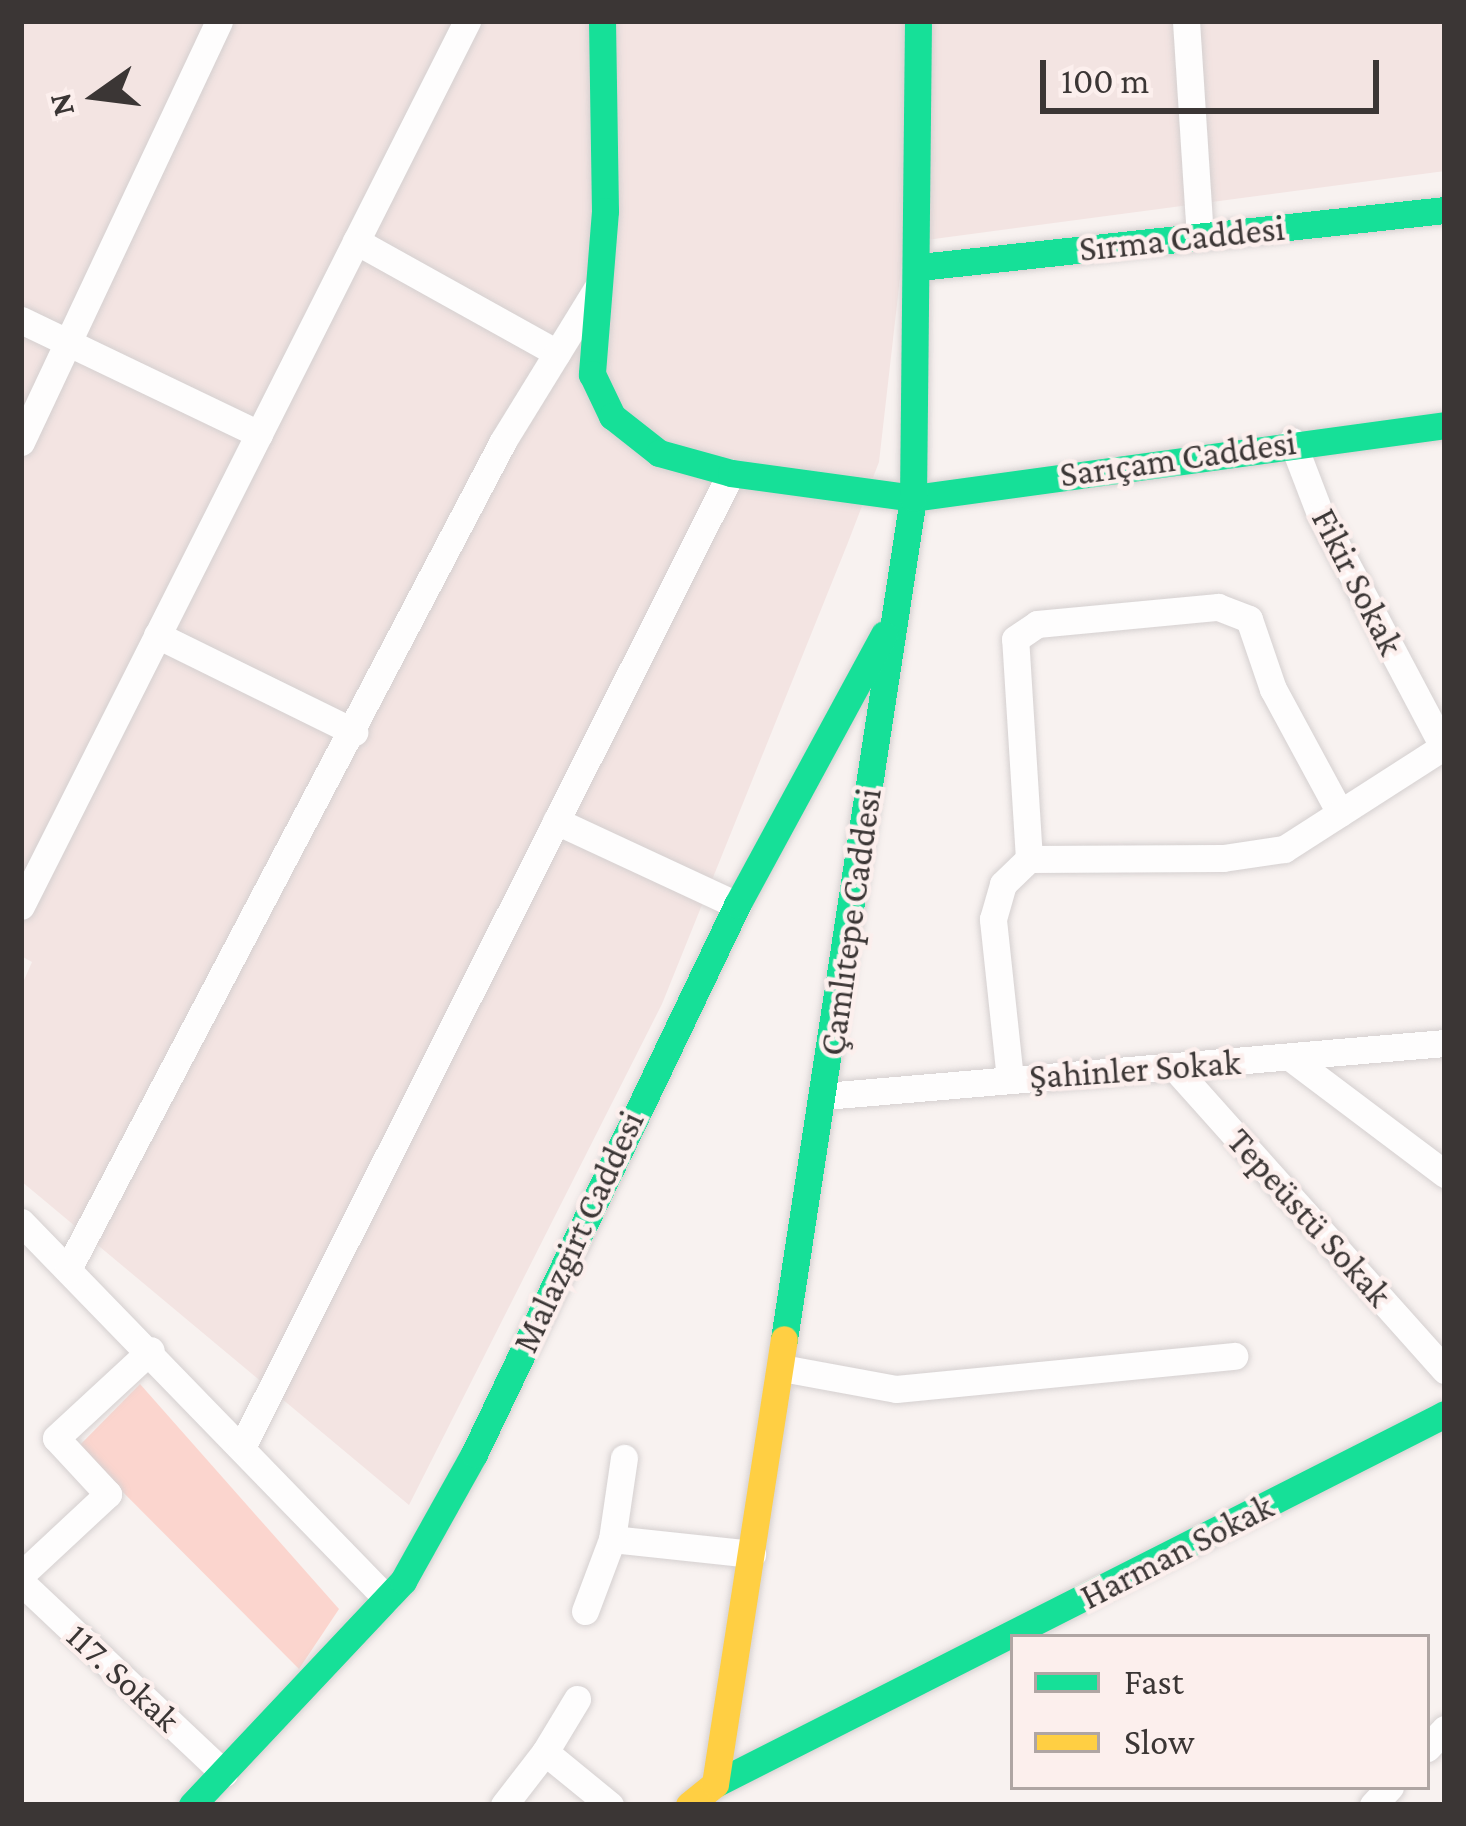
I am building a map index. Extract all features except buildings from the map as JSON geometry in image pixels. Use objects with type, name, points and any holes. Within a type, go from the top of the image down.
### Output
[{"type":"street","points":[[21,442],[219,21]]},
{"type":"street","points":[[21,906],[466,21]]},
{"type":"street","name":"Sarıçam Caddesi","points":[[602,21],[592,374],[612,416],[659,453],[731,473],[913,498],[1292,441],[1445,425]]},
{"type":"street","name":"Çamlıtepe Caddesi","points":[[715,1784],[825,1096],[913,498],[920,267],[918,21]]},
{"type":"street","points":[[1186,21],[1200,237]]},
{"type":"street","name":"Sırma Caddesi","points":[[920,267],[1445,210]]},
{"type":"street","points":[[356,241],[557,353]]},
{"type":"street","points":[[68,1269],[503,441],[598,287]]},
{"type":"street","points":[[21,320],[259,434]]},
{"type":"street","name":"Fikir Sokak","points":[[1292,441],[1320,514],[1437,713],[1444,748]]},
{"type":"street","points":[[242,1447],[731,473]]},
{"type":"street","points":[[1029,859],[1016,638],[1037,624],[1218,607],[1249,619],[1273,689],[1340,813]]},
{"type":"street","name":"Malazgirt Caddesi","points":[[192,1805],[387,1599],[474,1454],[737,905],[898,609]]},
{"type":"street","points":[[157,635],[354,732]]},
{"type":"street","points":[[1010,1079],[993,919],[1004,884],[1029,859],[1223,859],[1284,850],[1444,748]]},
{"type":"street","points":[[556,821],[737,905]]},
{"type":"street","name":"Şahinler Sokak","points":[[825,1096],[1445,1043]]},
{"type":"street","points":[[1291,1058],[1445,1174]]},
{"type":"street","name":"Tepeüstü Sokak","points":[[1173,1066],[1445,1370]]},
{"type":"street","points":[[21,1222],[151,1350],[387,1599]]},
{"type":"street","points":[[21,1578],[108,1494],[56,1438],[151,1350]]},
{"type":"street","points":[[782,1368],[896,1389],[1234,1355]]},
{"type":"street","name":"Harman Sokak","points":[[1011,1634],[1445,1414]]},
{"type":"street","points":[[585,1611],[612,1539],[624,1458]]},
{"type":"street","points":[[612,1539],[752,1554]]},
{"type":"street","name":"117. Sokak","points":[[21,1578],[224,1773]]},
{"type":"street","name":"Harman Sokak","points":[[715,1784],[1010,1634]]},
{"type":"street","points":[[503,1805],[545,1752],[577,1699]]},
{"type":"street","points":[[545,1752],[610,1805]]},
{"type":"street","points":[[689,1805],[715,1784]]},
{"type":"shaded area","points":[[21,21],[1445,21],[1445,171],[904,243],[879,462],[847,545],[662,1004],[409,1505],[21,1181],[21,987],[32,962],[21,956]]},
{"type":"shaded area","points":[[140,1384],[339,1609],[299,1669],[78,1447]]},
{"type":"traffic: fast","points":[[602,21],[605,211],[592,374],[612,416],[659,453],[731,473],[913,498],[1445,425]]},
{"type":"traffic: fast","points":[[784,1339],[913,498],[918,21]]},
{"type":"traffic: fast","points":[[920,267],[1445,210]]},
{"type":"traffic: fast","points":[[192,1805],[403,1581],[474,1454],[737,905],[884,634]]},
{"type":"traffic: fast","points":[[1011,1634],[1445,1414]]},
{"type":"traffic: fast","points":[[715,1784],[1010,1634]]},
{"type":"traffic: slow","points":[[689,1805],[715,1784],[784,1339]]}]
